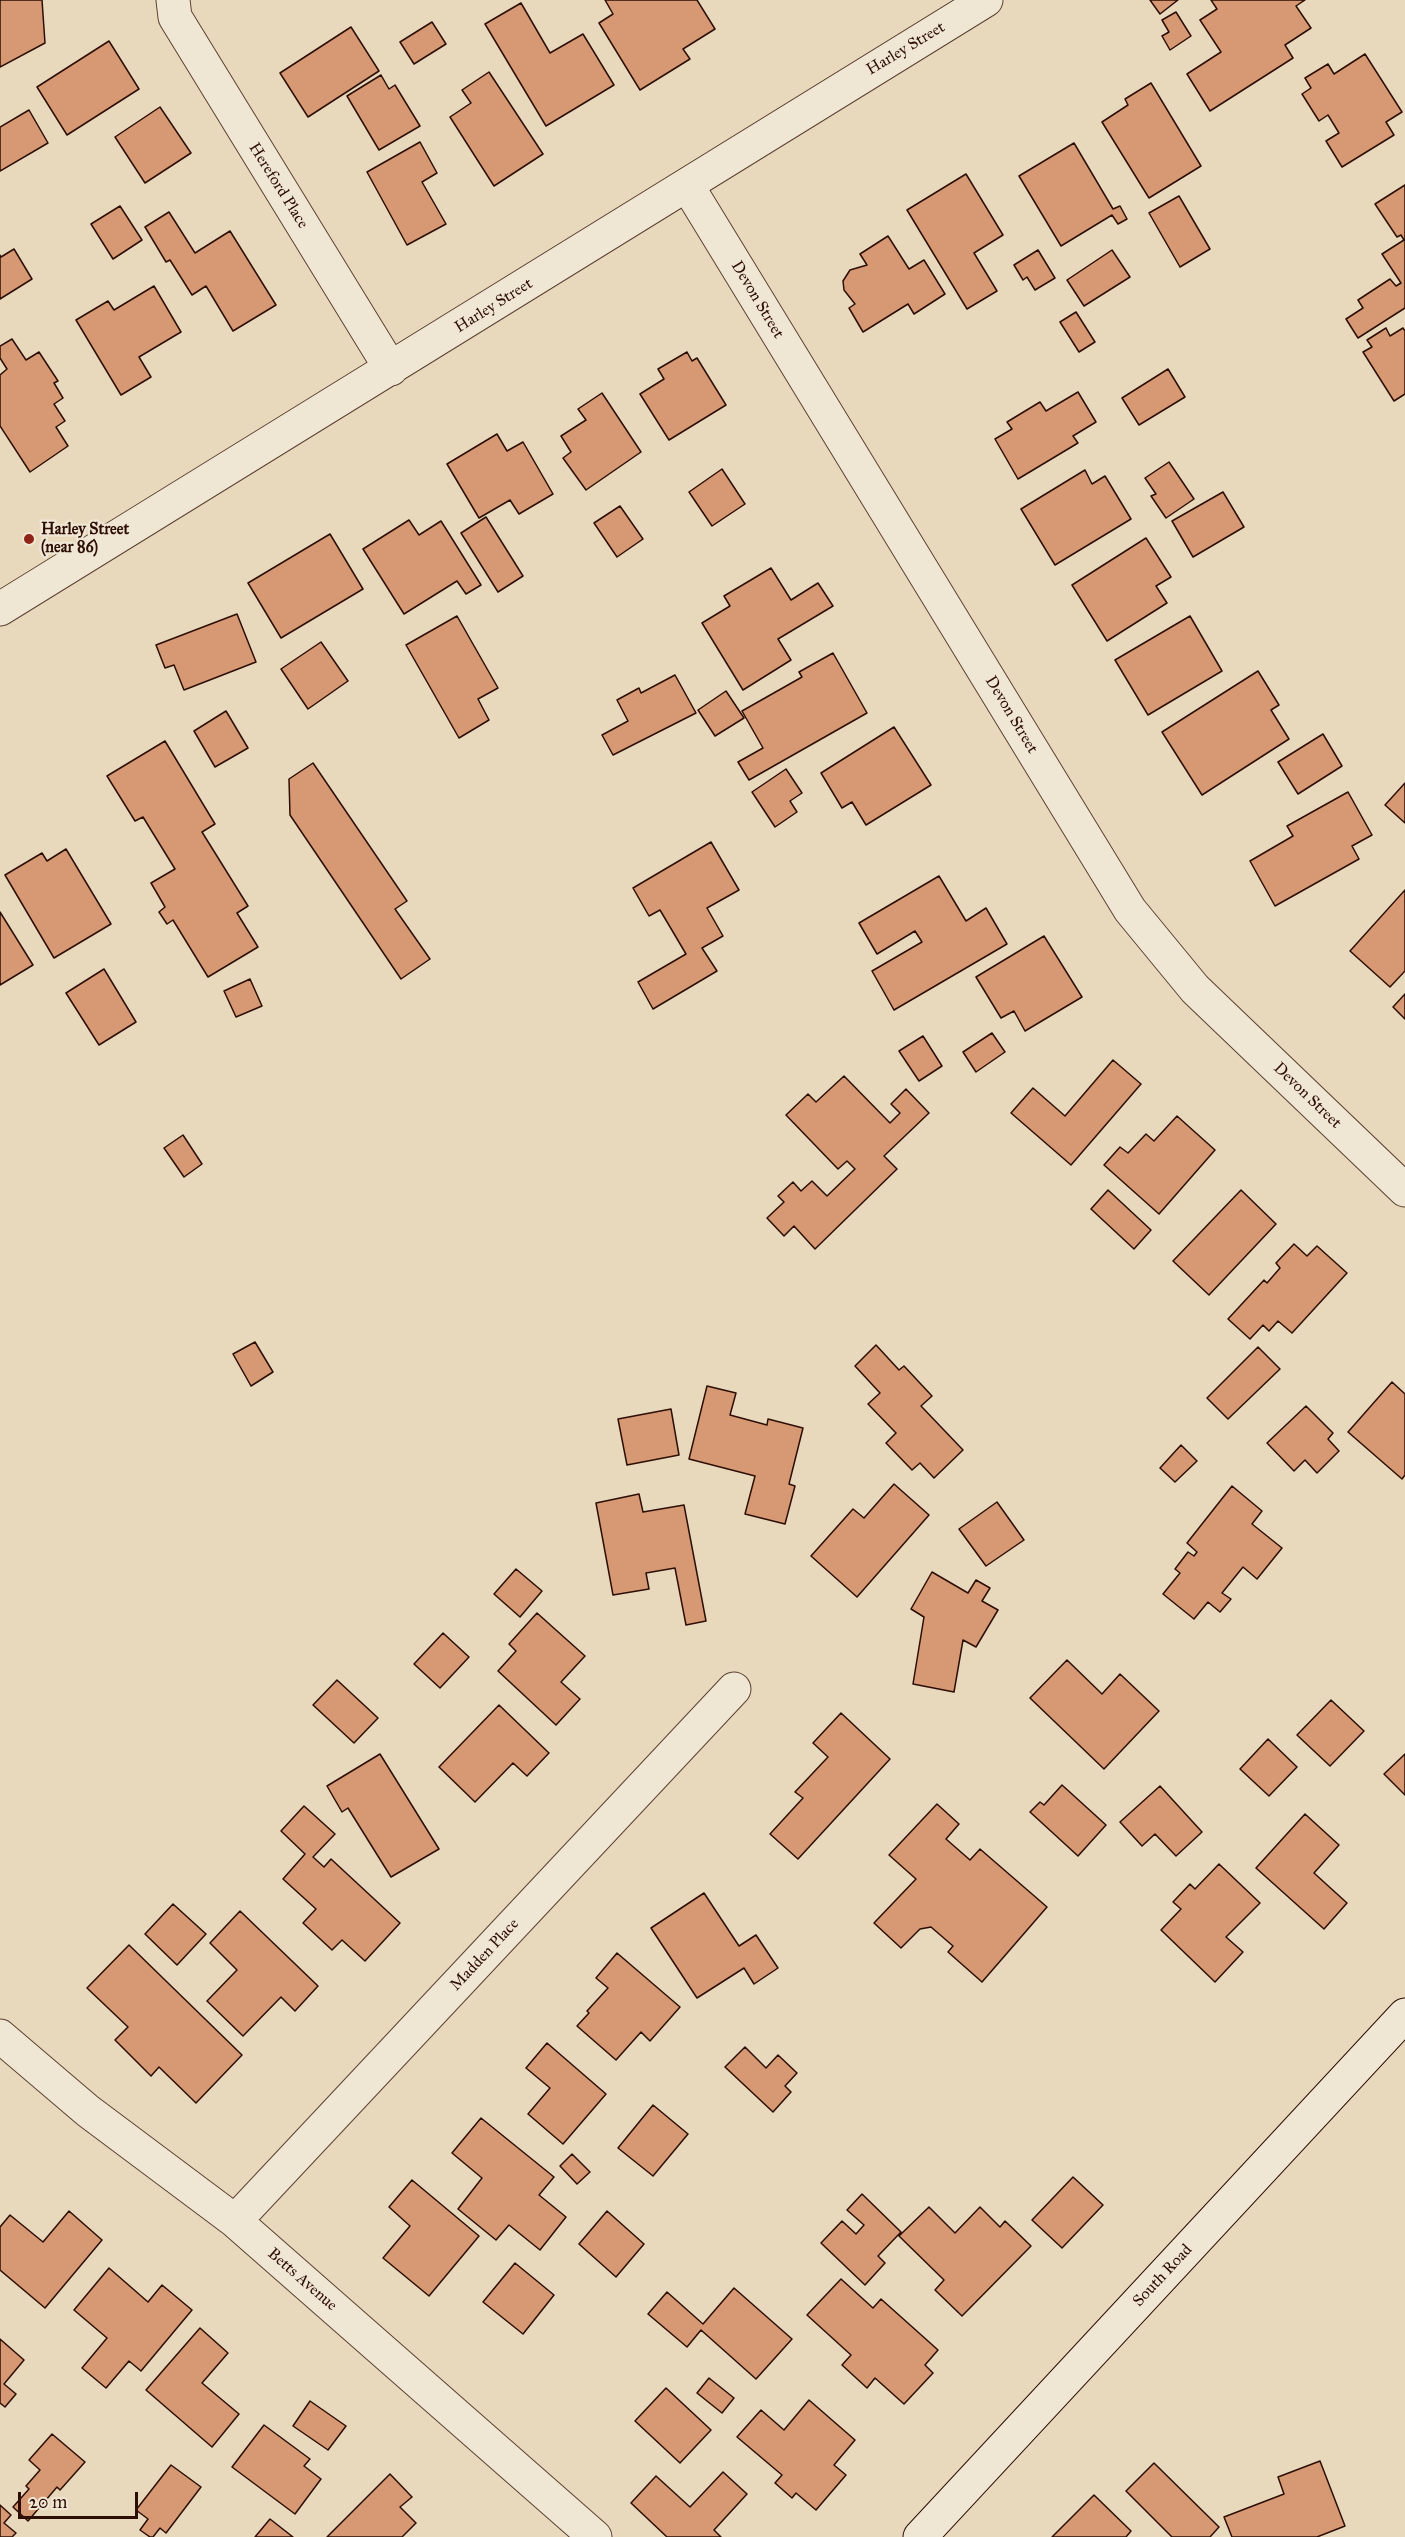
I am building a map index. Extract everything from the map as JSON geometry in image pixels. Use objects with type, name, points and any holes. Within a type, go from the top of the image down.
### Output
[{"type":"street","name":"Hereford Place","points":[[173,0],[174,17],[391,369]]},
{"type":"street","name":"Harley Street","points":[[0,609],[986,0]]},
{"type":"street","name":"Devon Street","points":[[687,185],[1130,910],[1195,989],[1405,1190]]},
{"type":"street","name":"Madden Place","points":[[235,2221],[734,1689]]},
{"type":"street","name":"South Road","points":[[920,2537],[1405,2014]]},
{"type":"street","name":"Betts Avenue","points":[[0,2036],[88,2111],[235,2221],[595,2537]]},
{"type":"building","points":[[0,0],[42,0],[45,43],[0,67]]},
{"type":"building","points":[[605,0],[697,0],[715,29],[683,49],[690,59],[640,90],[599,23],[613,14]]},
{"type":"building","points":[[1150,0],[1178,0],[1160,14]]},
{"type":"building","points":[[1211,0],[1305,0],[1296,6],[1311,28],[1285,45],[1293,58],[1210,111],[1187,74],[1221,52],[1200,20],[1217,9]]},
{"type":"building","points":[[521,3],[550,53],[583,34],[614,85],[546,126],[485,24]]},
{"type":"building","points":[[1176,12],[1191,36],[1170,50],[1162,36],[1169,32],[1162,20]]},
{"type":"building","points":[[432,22],[446,44],[414,64],[400,42]]},
{"type":"building","points":[[351,27],[379,71],[308,117],[280,73]]},
{"type":"building","points":[[109,41],[139,89],[67,135],[37,87]]},
{"type":"building","points":[[1365,54],[1402,112],[1386,122],[1394,135],[1342,167],[1326,141],[1339,133],[1328,115],[1319,121],[1302,94],[1311,88],[1305,78],[1328,64],[1334,74]]},
{"type":"building","points":[[489,72],[543,154],[494,186],[450,117],[471,103],[462,90]]},
{"type":"building","points":[[381,75],[389,89],[395,85],[420,126],[379,150],[347,96]]},
{"type":"building","points":[[1151,83],[1201,166],[1149,198],[1102,122],[1128,105],[1125,99]]},
{"type":"building","points":[[160,107],[191,153],[145,183],[115,137]]},
{"type":"building","points":[[29,110],[48,143],[0,171],[0,127]]},
{"type":"building","points":[[420,142],[437,173],[422,182],[446,224],[407,245],[367,172]]},
{"type":"building","points":[[1074,143],[1113,209],[1120,206],[1127,219],[1118,224],[1112,215],[1061,246],[1019,176]]},
{"type":"building","points":[[966,174],[1003,235],[974,253],[997,291],[967,309],[907,210]]},
{"type":"building","points":[[1405,185],[1405,308],[1358,338],[1346,319],[1363,308],[1358,300],[1390,279],[1396,286],[1401,283],[1382,254],[1404,240],[1401,235],[1397,237],[1375,204]]},
{"type":"building","points":[[1179,196],[1210,249],[1180,267],[1149,213]]},
{"type":"building","points":[[120,206],[142,240],[113,259],[91,224]]},
{"type":"building","points":[[169,212],[195,253],[230,231],[276,305],[233,331],[206,286],[192,295],[170,260],[166,262],[145,227]]},
{"type":"building","points":[[888,236],[909,269],[924,260],[945,294],[914,314],[908,304],[863,332],[849,308],[855,304],[844,290],[843,281],[850,270],[867,265],[860,254]]},
{"type":"building","points":[[14,249],[32,279],[0,299],[0,255],[1,257]]},
{"type":"building","points":[[1038,250],[1055,278],[1035,290],[1027,277],[1023,280],[1014,265]]},
{"type":"building","points":[[1112,250],[1130,277],[1084,306],[1067,280]]},
{"type":"building","points":[[154,286],[181,332],[139,357],[151,377],[121,395],[76,320],[108,301],[114,310]]},
{"type":"building","points":[[1076,312],[1095,342],[1079,352],[1060,322]]},
{"type":"building","points":[[1386,328],[1390,336],[1403,328],[1405,331],[1405,394],[1394,401],[1363,352],[1372,347],[1367,340]]},
{"type":"building","points":[[12,339],[26,360],[39,352],[58,381],[54,383],[63,398],[54,404],[65,421],[56,427],[68,446],[30,472],[0,426],[0,375],[7,369],[0,358],[0,346]]},
{"type":"building","points":[[687,352],[692,361],[697,358],[726,405],[669,440],[640,394],[664,379],[658,369]]},
{"type":"building","points":[[1168,369],[1185,397],[1139,425],[1122,398]]},
{"type":"building","points":[[1078,392],[1096,422],[1073,436],[1078,443],[1018,479],[995,439],[1012,429],[1007,422],[1040,402],[1046,411]]},
{"type":"building","points":[[602,393],[641,452],[586,490],[563,458],[571,452],[561,436],[586,420],[578,409]]},
{"type":"building","points":[[497,434],[507,451],[523,442],[553,494],[519,514],[510,500],[479,518],[447,464]]},
{"type":"building","points":[[1169,462],[1194,499],[1166,518],[1151,496],[1156,494],[1145,478]]},
{"type":"building","points":[[722,469],[745,504],[712,526],[689,492]]},
{"type":"building","points":[[1085,470],[1092,484],[1105,476],[1131,519],[1055,565],[1021,509]]},
{"type":"building","points":[[1223,492],[1244,527],[1193,557],[1172,521]]},
{"type":"building","points":[[620,506],[643,539],[617,557],[594,523]]},
{"type":"building","points":[[486,517],[523,576],[498,592],[461,533]]},
{"type":"building","points":[[409,520],[419,535],[441,521],[481,585],[466,594],[457,581],[404,614],[363,549]]},
{"type":"building","points":[[330,534],[363,589],[281,638],[248,583]]},
{"type":"building","points":[[1146,538],[1171,577],[1156,586],[1167,603],[1107,641],[1072,585]]},
{"type":"building","points":[[771,568],[791,600],[818,583],[833,606],[778,639],[791,660],[743,690],[702,623],[730,606],[724,596]]},
{"type":"building","points":[[237,614],[256,662],[184,690],[174,665],[165,668],[156,645]]},
{"type":"building","points":[[457,616],[498,688],[478,699],[489,720],[459,738],[406,645]]},
{"type":"building","points":[[1190,616],[1222,671],[1148,715],[1115,660]]},
{"type":"building","points":[[321,642],[348,681],[308,709],[281,669]]},
{"type":"building","points":[[833,653],[867,713],[749,780],[738,762],[763,748],[742,711],[802,677],[799,672]]},
{"type":"building","points":[[1258,671],[1279,705],[1271,710],[1289,739],[1202,795],[1162,732]]},
{"type":"building","points":[[675,675],[696,713],[613,755],[602,735],[628,721],[617,700],[639,688],[641,693]]},
{"type":"building","points":[[726,691],[744,718],[715,736],[698,710]]},
{"type":"building","points":[[226,711],[248,748],[215,767],[194,731]]},
{"type":"building","points":[[894,727],[931,785],[866,825],[852,802],[842,808],[821,773]]},
{"type":"building","points":[[1323,734],[1342,766],[1298,794],[1278,762]]},
{"type":"building","points":[[165,741],[215,824],[202,832],[248,906],[237,913],[258,947],[208,977],[173,920],[167,924],[159,912],[165,907],[151,883],[175,869],[143,817],[135,821],[107,776]]},
{"type":"building","points":[[313,763],[407,901],[395,909],[430,959],[401,979],[290,815],[289,779]]},
{"type":"building","points":[[786,769],[802,793],[790,801],[797,812],[775,827],[752,792]]},
{"type":"building","points":[[1405,783],[1405,823],[1385,805]]},
{"type":"building","points":[[1348,792],[1372,835],[1352,846],[1359,859],[1275,906],[1250,861],[1293,836],[1287,826]]},
{"type":"building","points":[[711,842],[739,890],[707,908],[723,936],[702,948],[717,971],[653,1009],[638,982],[686,954],[660,910],[649,916],[633,888]]},
{"type":"building","points":[[66,849],[111,924],[54,958],[5,875],[42,853],[47,861]]},
{"type":"building","points":[[939,876],[966,921],[986,908],[1007,944],[894,1010],[872,971],[922,942],[915,931],[877,954],[859,923]]},
{"type":"building","points":[[1405,890],[1405,971],[1390,987],[1350,951]]},
{"type":"building","points":[[0,912],[33,965],[0,985]]},
{"type":"building","points":[[1044,936],[1082,997],[1025,1031],[1014,1011],[1001,1018],[976,977]]},
{"type":"building","points":[[104,969],[136,1022],[99,1045],[66,993]]},
{"type":"building","points":[[250,979],[262,1006],[236,1017],[224,991]]},
{"type":"building","points":[[1405,994],[1405,1019],[1393,1007]]},
{"type":"building","points":[[992,1033],[1005,1052],[976,1072],[963,1052]]},
{"type":"building","points":[[923,1036],[942,1066],[919,1081],[899,1051]]},
{"type":"building","points":[[1113,1060],[1141,1084],[1071,1165],[1011,1113],[1033,1088],[1065,1116]]},
{"type":"building","points":[[844,1076],[890,1123],[900,1113],[891,1104],[906,1089],[929,1113],[884,1156],[897,1169],[815,1249],[794,1226],[784,1236],[767,1218],[784,1202],[778,1196],[793,1182],[801,1191],[812,1181],[827,1196],[855,1169],[847,1161],[838,1169],[786,1115],[808,1094],[816,1102]]},
{"type":"building","points":[[1177,1116],[1215,1150],[1159,1214],[1104,1165],[1120,1147],[1128,1153],[1146,1134],[1154,1141]]},
{"type":"building","points":[[183,1135],[202,1164],[184,1177],[164,1148]]},
{"type":"building","points":[[1108,1190],[1151,1230],[1134,1249],[1091,1209]]},
{"type":"building","points":[[1241,1190],[1276,1224],[1209,1295],[1173,1261]]},
{"type":"building","points":[[1294,1244],[1307,1256],[1317,1246],[1347,1273],[1292,1333],[1278,1321],[1269,1331],[1263,1325],[1250,1339],[1228,1319],[1264,1280],[1267,1283],[1280,1268],[1276,1263]]},
{"type":"building","points":[[255,1342],[273,1372],[251,1386],[233,1354]]},
{"type":"building","points":[[876,1345],[899,1370],[904,1366],[932,1396],[921,1406],[963,1450],[934,1478],[920,1463],[912,1470],[886,1443],[896,1433],[868,1404],[880,1393],[855,1366]]},
{"type":"building","points":[[1258,1347],[1280,1369],[1228,1419],[1207,1398]]},
{"type":"building","points":[[1392,1382],[1405,1394],[1405,1475],[1402,1479],[1348,1432]]},
{"type":"building","points":[[707,1386],[736,1393],[730,1415],[767,1425],[768,1419],[803,1428],[789,1484],[795,1486],[785,1524],[745,1514],[755,1476],[689,1459]]},
{"type":"building","points":[[1306,1406],[1333,1433],[1328,1439],[1339,1451],[1317,1473],[1305,1460],[1294,1471],[1267,1443]]},
{"type":"building","points":[[671,1409],[679,1455],[627,1465],[618,1419]]},
{"type":"building","points":[[1181,1445],[1197,1461],[1175,1482],[1160,1468]]},
{"type":"building","points":[[894,1484],[929,1515],[857,1597],[811,1556],[853,1509],[864,1518]]},
{"type":"building","points":[[1232,1486],[1262,1511],[1252,1524],[1282,1548],[1257,1579],[1243,1567],[1222,1593],[1231,1599],[1220,1612],[1208,1602],[1194,1619],[1163,1594],[1180,1573],[1175,1569],[1188,1552],[1194,1556],[1197,1552],[1187,1543]]},
{"type":"building","points":[[639,1494],[643,1512],[684,1505],[706,1621],[686,1625],[675,1568],[646,1573],[649,1589],[613,1595],[596,1503]]},
{"type":"building","points":[[997,1502],[1024,1540],[986,1566],[959,1529]]},
{"type":"building","points":[[516,1569],[542,1591],[520,1617],[494,1594]]},
{"type":"building","points":[[932,1572],[968,1593],[976,1580],[990,1588],[982,1601],[998,1610],[976,1647],[963,1640],[954,1692],[913,1684],[924,1617],[911,1609]]},
{"type":"building","points":[[537,1613],[585,1656],[561,1682],[580,1699],[556,1725],[498,1671],[516,1651],[509,1644]]},
{"type":"building","points":[[443,1633],[469,1657],[440,1688],[414,1664]]},
{"type":"building","points":[[1067,1660],[1102,1694],[1120,1674],[1159,1711],[1104,1769],[1030,1698]]},
{"type":"building","points":[[337,1680],[378,1718],[354,1743],[313,1705]]},
{"type":"building","points":[[1331,1700],[1364,1731],[1330,1766],[1297,1735]]},
{"type":"building","points":[[499,1705],[549,1753],[527,1776],[513,1763],[475,1802],[439,1767]]},
{"type":"building","points":[[841,1713],[890,1759],[798,1859],[770,1834],[803,1798],[795,1792],[828,1757],[813,1743]]},
{"type":"building","points":[[1268,1739],[1297,1767],[1269,1796],[1240,1769]]},
{"type":"building","points":[[380,1754],[439,1849],[391,1877],[348,1808],[342,1812],[327,1786]]},
{"type":"building","points":[[1405,1754],[1405,1795],[1384,1774]]},
{"type":"building","points":[[1062,1785],[1106,1825],[1078,1856],[1030,1812],[1040,1802],[1044,1805]]},
{"type":"building","points":[[1160,1786],[1202,1832],[1176,1856],[1155,1834],[1142,1846],[1120,1822]]},
{"type":"building","points":[[937,1804],[959,1824],[946,1839],[970,1860],[980,1849],[1047,1907],[982,1982],[948,1952],[953,1946],[931,1927],[920,1929],[901,1948],[874,1923],[916,1879],[889,1855]]},
{"type":"building","points":[[304,1806],[335,1834],[313,1857],[324,1867],[331,1859],[400,1923],[365,1961],[342,1940],[332,1950],[303,1923],[316,1909],[283,1879],[305,1854],[281,1831]]},
{"type":"building","points":[[1305,1814],[1339,1845],[1314,1873],[1347,1903],[1324,1929],[1256,1868]]},
{"type":"building","points":[[1219,1864],[1260,1903],[1226,1937],[1243,1952],[1215,1982],[1161,1930],[1181,1909],[1173,1902],[1190,1884],[1195,1889]]},
{"type":"building","points":[[704,1893],[739,1946],[756,1935],[778,1968],[754,1984],[744,1968],[697,1998],[651,1928]]},
{"type":"building","points":[[173,1904],[206,1934],[177,1965],[145,1934]]},
{"type":"building","points":[[240,1911],[318,1986],[295,2011],[281,1997],[243,2036],[207,2001],[237,1970],[210,1943]]},
{"type":"building","points":[[129,1945],[242,2055],[196,2103],[159,2067],[151,2076],[115,2040],[128,2027],[87,1988]]},
{"type":"building","points":[[617,1953],[680,2007],[650,2041],[641,2032],[616,2060],[577,2026],[608,1988],[596,1978]]},
{"type":"building","points":[[547,2043],[606,2094],[563,2144],[528,2114],[550,2088],[526,2068]]},
{"type":"building","points":[[745,2047],[766,2068],[778,2055],[797,2073],[785,2086],[791,2092],[773,2112],[725,2067]]},
{"type":"building","points":[[653,2105],[688,2134],[653,2176],[618,2148]]},
{"type":"building","points":[[481,2118],[554,2177],[539,2195],[566,2217],[540,2250],[509,2225],[496,2240],[458,2209],[482,2178],[452,2153]]},
{"type":"building","points":[[572,2154],[590,2172],[577,2184],[560,2166]]},
{"type":"building","points":[[1073,2177],[1103,2205],[1062,2248],[1032,2220]]},
{"type":"building","points":[[412,2180],[479,2236],[429,2296],[383,2258],[410,2226],[389,2207]]},
{"type":"building","points":[[862,2194],[901,2232],[878,2256],[885,2263],[865,2285],[821,2243],[842,2221],[856,2234],[864,2225],[847,2210]]},
{"type":"building","points":[[929,2207],[955,2233],[980,2207],[1000,2227],[1005,2221],[1031,2246],[962,2316],[935,2290],[944,2280],[899,2236]]},
{"type":"building","points":[[69,2211],[102,2240],[45,2308],[0,2270],[0,2227],[10,2215],[43,2242]]},
{"type":"building","points":[[607,2211],[644,2244],[616,2277],[579,2244]]},
{"type":"building","points":[[515,2263],[554,2295],[523,2334],[483,2302]]},
{"type":"building","points":[[109,2268],[148,2302],[162,2285],[192,2310],[141,2371],[129,2361],[106,2388],[82,2368],[107,2338],[74,2310]]},
{"type":"building","points":[[841,2279],[873,2308],[881,2299],[938,2350],[925,2365],[933,2373],[904,2404],[875,2378],[867,2388],[842,2365],[851,2355],[807,2315]]},
{"type":"building","points":[[734,2288],[792,2339],[756,2379],[701,2330],[687,2347],[648,2314],[667,2292],[703,2324]]},
{"type":"building","points":[[200,2328],[228,2353],[202,2383],[239,2414],[212,2447],[146,2390]]},
{"type":"building","points":[[0,2339],[24,2360],[4,2384],[16,2394],[5,2407],[0,2403]]},
{"type":"building","points":[[709,2378],[734,2398],[722,2413],[697,2393]]},
{"type":"building","points":[[666,2388],[711,2430],[680,2463],[635,2421]]},
{"type":"building","points":[[809,2400],[855,2440],[834,2465],[846,2475],[816,2510],[796,2493],[792,2498],[775,2483],[782,2475],[737,2437],[761,2410],[784,2430]]},
{"type":"building","points":[[310,2401],[346,2426],[328,2450],[293,2426]]},
{"type":"building","points":[[264,2425],[310,2459],[304,2466],[321,2479],[295,2514],[232,2467]]},
{"type":"building","points":[[52,2434],[85,2462],[60,2490],[57,2487],[28,2521],[13,2507],[29,2489],[26,2486],[40,2470],[29,2460]]},
{"type":"building","points":[[1320,2461],[1345,2526],[1317,2537],[1232,2537],[1224,2517],[1284,2494],[1278,2477]]},
{"type":"building","points":[[1154,2463],[1219,2527],[1210,2537],[1172,2537],[1126,2491]]},
{"type":"building","points":[[171,2465],[201,2487],[166,2533],[160,2528],[153,2537],[150,2537],[140,2530],[148,2519],[136,2510]]},
{"type":"building","points":[[723,2472],[747,2494],[714,2530],[721,2537],[667,2537],[631,2503],[656,2476],[690,2507]]},
{"type":"building","points":[[390,2474],[412,2497],[400,2507],[416,2523],[402,2537],[327,2537]]},
{"type":"building","points":[[1094,2495],[1131,2531],[1126,2537],[1052,2537]]},
{"type":"building","points":[[0,2505],[11,2515],[4,2523],[16,2533],[12,2537],[0,2537]]},
{"type":"building","points":[[270,2519],[293,2537],[255,2537]]},
{"type":"place","name":"Harley Street (near 86)","points":[[29,539]]}]
